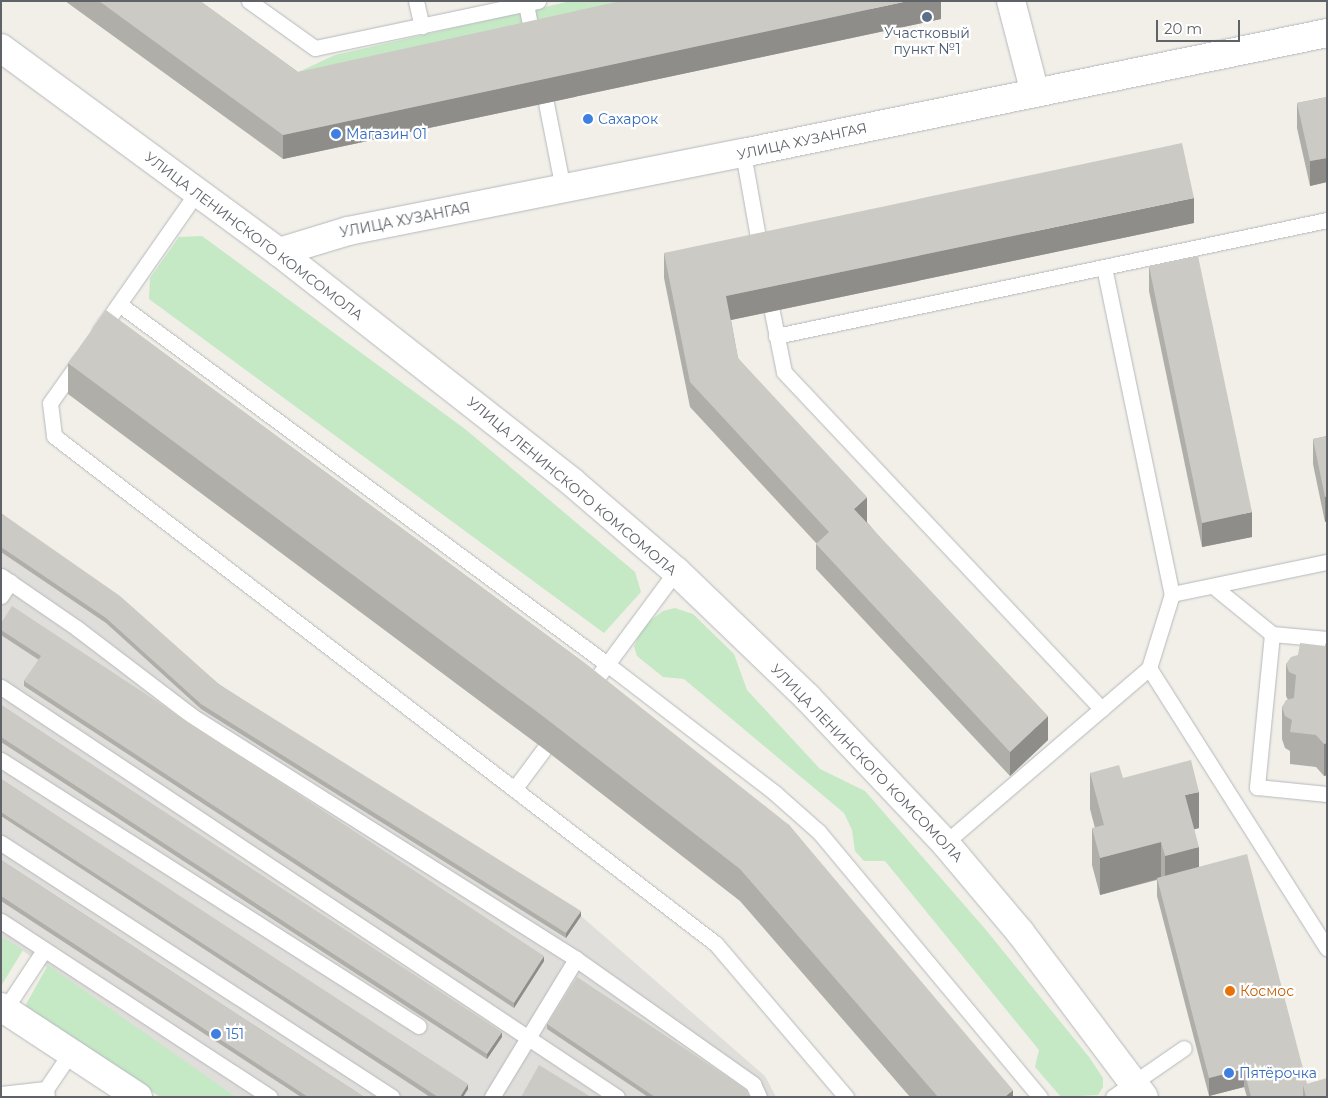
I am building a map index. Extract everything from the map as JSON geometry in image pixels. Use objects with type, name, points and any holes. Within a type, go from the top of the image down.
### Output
[{"type":"main road","points":[[1011,1],[1035,93]]},
{"type":"main road","name":"УЛИЦА ХУЗАНГАЯ","points":[[278,252],[320,237],[743,154],[1327,33]]},
{"type":"main road","name":"УЛИЦА ЛЕНИНСКОГО КОМСОМОЛА","points":[[1,48],[278,252],[572,482],[676,571],[807,697],[945,843],[1020,932],[1131,1092]]},
{"type":"main road","points":[[3,1008],[138,1097]]},
{"type":"lane","points":[[249,1],[315,48],[532,2],[535,46]]},
{"type":"lane","points":[[416,1],[422,26]]},
{"type":"lane","points":[[546,103],[563,188]]},
{"type":"lane","points":[[743,154],[762,258]]},
{"type":"lane","points":[[197,192],[50,403],[54,436],[716,944],[846,1097]]},
{"type":"lane","points":[[776,336],[1327,220]]},
{"type":"lane","points":[[945,843],[1149,668],[1172,594],[1104,267]]},
{"type":"lane","points":[[119,304],[607,664],[775,793],[819,832],[1040,1097]]},
{"type":"lane","points":[[772,312],[784,372],[1102,709]]},
{"type":"lane","points":[[1172,594],[1327,562]]},
{"type":"lane","points":[[585,694],[676,571]]},
{"type":"lane","points":[[1,596],[6,579],[78,629],[192,716],[576,959],[753,1084],[759,1097]]},
{"type":"lane","points":[[1213,586],[1272,634],[1327,639]]},
{"type":"lane","points":[[1257,787],[1272,634]]},
{"type":"lane","points":[[1149,668],[1236,801],[1327,948]]},
{"type":"lane","points":[[1,687],[617,1097]]},
{"type":"lane","points":[[515,788],[544,749]]},
{"type":"lane","points":[[1,760],[418,1026]]},
{"type":"lane","points":[[1236,801],[1257,787],[1327,794]]},
{"type":"lane","points":[[1,842],[392,1097]]},
{"type":"lane","points":[[1,922],[270,1097]]},
{"type":"lane","points":[[3,1008],[44,950]]},
{"type":"lane","points":[[492,1097],[576,959]]},
{"type":"lane","points":[[1131,1092],[1184,1048]]},
{"type":"lane","points":[[1,1094],[46,1093],[71,1052]]},
{"type":"shaded area","points":[[1,518],[220,690],[581,916],[765,1076],[776,1097],[236,1097],[1,936]]},
{"type":"green space","points":[[571,1],[726,1],[279,81],[335,55]]},
{"type":"green space","points":[[202,236],[465,429],[635,572],[641,592],[604,633],[149,299],[150,278],[179,237]]},
{"type":"green space","points":[[675,608],[693,614],[734,654],[747,690],[820,769],[865,791],[986,930],[1089,1057],[1103,1078],[1103,1087],[1098,1095],[1061,1097],[1035,1067],[1039,1050],[885,861],[864,861],[855,851],[852,830],[844,813],[684,679],[663,677],[637,656],[634,646],[644,625],[663,611]]},
{"type":"green space","points":[[1,936],[23,950],[1,986]]},
{"type":"green space","points":[[48,965],[236,1097],[160,1097],[25,1006]]},
{"type":"building","points":[[99,1],[200,1],[298,72],[621,1],[908,1],[283,135]]},
{"type":"building","points":[[1327,97],[1327,158],[1310,161],[1297,103]]},
{"type":"building","points":[[1182,143],[1194,198],[726,296],[738,358],[867,497],[854,509],[1048,716],[1010,752],[816,544],[829,532],[690,382],[664,253]]},
{"type":"building","points":[[1198,256],[1252,512],[1202,523],[1149,266]]},
{"type":"building","points":[[106,310],[585,663],[789,825],[1013,1090],[1005,1097],[938,1097],[740,869],[544,717],[68,363]]},
{"type":"building","points":[[1327,436],[1327,496],[1325,497],[1313,439]]},
{"type":"building","points":[[1,513],[120,596],[220,685],[581,911],[566,933],[201,704],[106,618],[1,547]]},
{"type":"building","points":[[12,606],[544,956],[514,1003],[24,681],[41,656],[1,630],[1,623]]},
{"type":"building","points":[[1327,640],[1327,743],[1324,744],[1316,735],[1290,732],[1292,720],[1285,716],[1282,707],[1286,700],[1294,698],[1296,675],[1289,672],[1286,664],[1291,657],[1298,655],[1300,643],[1325,646]]},
{"type":"building","points":[[1,705],[502,1032],[487,1054],[1,737]]},
{"type":"building","points":[[1191,760],[1199,792],[1185,795],[1199,847],[1165,856],[1161,842],[1100,858],[1092,828],[1104,825],[1090,773],[1119,765],[1123,778]]},
{"type":"building","points":[[1,779],[468,1084],[460,1097],[438,1097],[1,812]]},
{"type":"building","name":"Космос","points":[[1247,854],[1307,1084],[1303,1085],[1303,1097],[1251,1097],[1244,1069],[1209,1078],[1157,878]]},
{"type":"building","points":[[1,860],[364,1097],[308,1097],[1,896]]},
{"type":"building","points":[[577,977],[746,1089],[750,1097],[655,1097],[547,1024]]},
{"type":"building","points":[[539,1065],[591,1097],[521,1097]]},
{"type":"building","points":[[1327,1078],[1327,1097],[1306,1097],[1303,1085]]},
{"type":"place","name":"Участковый пункт №1","points":[[927,17]]},
{"type":"place","name":"Сахарок","points":[[588,119]]},
{"type":"place","name":"Магазин 01","points":[[336,134]]},
{"type":"place","name":"Космос","points":[[1230,991]]},
{"type":"place","name":"151","points":[[216,1034]]},
{"type":"place","name":"Пятёрочка","points":[[1229,1073]]}]
